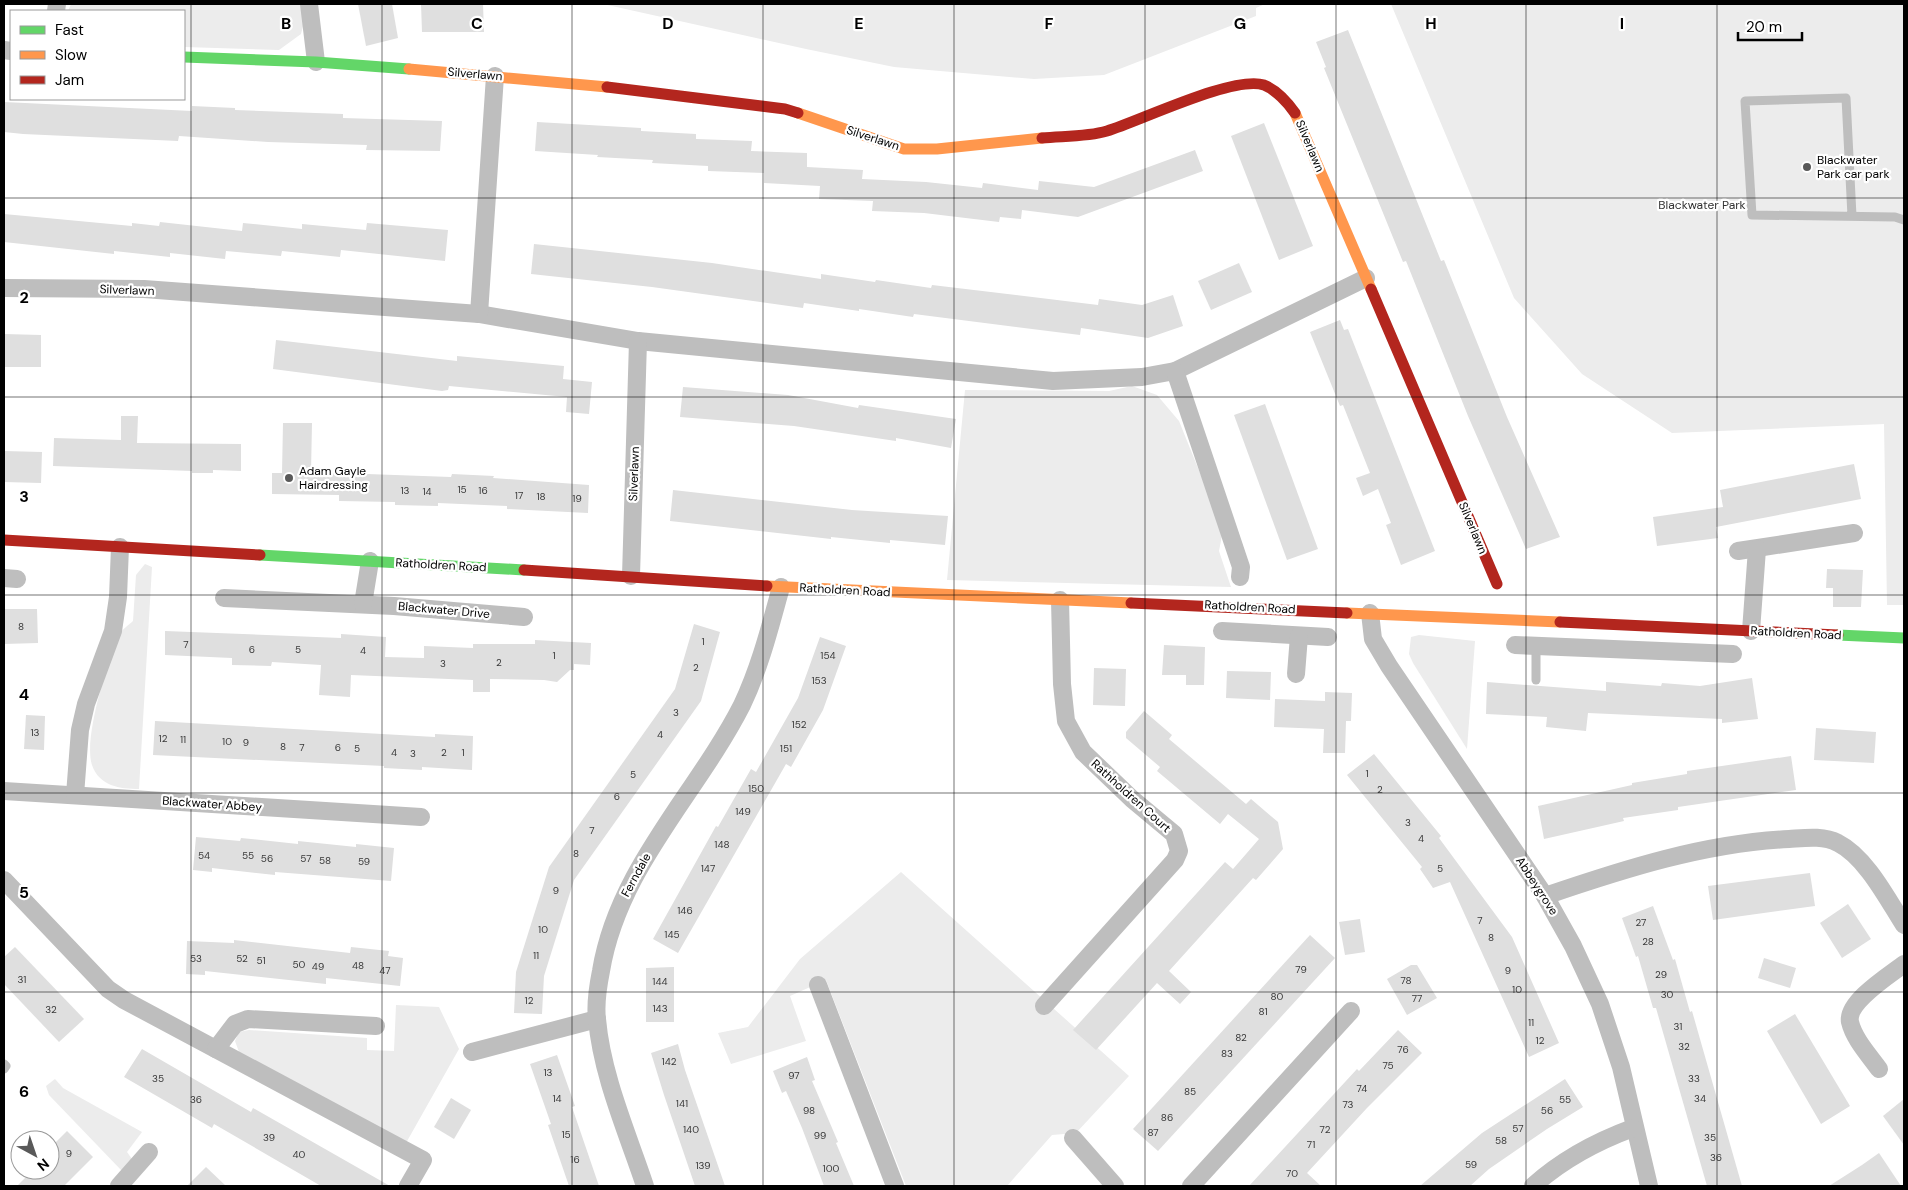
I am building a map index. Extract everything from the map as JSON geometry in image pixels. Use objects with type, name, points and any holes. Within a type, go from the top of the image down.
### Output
[{"type":"street","points":[[309,4],[316,62]]},
{"type":"street","name":"Silverlawn","points":[[185,57],[316,62],[566,82],[785,108],[904,148],[937,149],[1104,132],[1126,126],[1238,85],[1261,85],[1280,95],[1295,112],[1497,584]]},
{"type":"street","points":[[479,314],[495,76]]},
{"type":"street","name":"Silverlawn","points":[[4,288],[144,289],[479,314],[638,341],[1053,381],[1142,377],[1174,371],[1366,278]]},
{"type":"street","name":"Silverlawn","points":[[632,576],[638,341]]},
{"type":"street","points":[[1174,371],[1241,567],[1240,577]]},
{"type":"street","points":[[1738,551],[1854,532]]},
{"type":"street","name":"Ratholdren Road","points":[[4,540],[632,576],[781,587],[1904,638]]},
{"type":"street","points":[[75,795],[80,730],[86,704],[113,631],[118,597],[120,547]]},
{"type":"street","points":[[1751,631],[1757,549]]},
{"type":"street","points":[[363,604],[370,561]]},
{"type":"street","name":"Ferndale","points":[[645,1186],[607,1071],[596,1019],[597,993],[604,953],[619,906],[640,867],[742,705],[762,657],[781,587]]},
{"type":"street","name":"Blackwater Drive","points":[[224,598],[363,604],[524,617]]},
{"type":"street","name":"Rathholdren Court","points":[[1044,1006],[1175,860],[1179,851],[1174,834],[1132,799],[1083,752],[1066,721],[1062,684],[1060,600]]},
{"type":"street","points":[[1260,633],[1261,608]]},
{"type":"street","name":"Abbeygrove","points":[[1370,613],[1373,639],[1389,666],[1545,896],[1573,946],[1600,1004],[1621,1067],[1633,1128],[1648,1186]]},
{"type":"street","points":[[1686,652],[1687,627]]},
{"type":"street","points":[[1222,630],[1328,638]]},
{"type":"street","points":[[1296,674],[1299,636]]},
{"type":"street","points":[[1515,645],[1734,654]]},
{"type":"street","name":"Blackwater Abbey","points":[[4,791],[421,817]]},
{"type":"street","points":[[1545,896],[1617,872],[1698,851],[1770,840],[1815,837],[1837,843],[1852,854],[1872,875],[1904,925]]},
{"type":"street","points":[[4,880],[108,989],[424,1160],[408,1186]]},
{"type":"street","points":[[1879,1069],[1855,1034],[1850,1020],[1852,1009],[1862,997],[1904,964]]},
{"type":"street","points":[[818,985],[895,1186]]},
{"type":"street","points":[[1191,1186],[1351,1011]]},
{"type":"street","points":[[472,1052],[596,1019]]},
{"type":"street","points":[[216,1049],[235,1024],[248,1020],[376,1026]]},
{"type":"street","points":[[1533,1186],[1570,1156],[1602,1139],[1633,1128]]},
{"type":"street","points":[[1074,1138],[1115,1186]]},
{"type":"street","points":[[119,1186],[149,1152]]},
{"type":"lane","points":[[1852,216],[1846,98],[1745,101],[1752,215],[1895,217],[1904,220]]},
{"type":"lane","points":[[1536,646],[1536,680]]},
{"type":"lane","points":[[4,1064],[6,1066],[4,1069]]},
{"type":"green space","points":[[71,4],[301,4],[304,22],[301,34],[279,50],[185,47],[185,10],[68,10]]},
{"type":"green space","points":[[603,4],[1265,4],[1256,8],[1256,16],[1104,75],[1034,79],[894,67]]},
{"type":"green space","name":"Blackwater Park","points":[[1391,4],[1904,4],[1904,605],[1887,605],[1884,424],[1672,433],[1582,374],[1514,298]]},
{"type":"green space","points":[[1132,386],[1157,395],[1179,421],[1223,530],[1219,551],[1231,587],[947,580],[965,390],[1109,391]]},
{"type":"green space","points":[[145,564],[152,567],[139,789],[132,789],[111,785],[100,778],[92,765],[90,753],[94,719],[103,680],[121,632],[133,621],[136,575]]},
{"type":"green space","points":[[1419,635],[1475,641],[1467,749],[1409,654],[1411,637]]},
{"type":"green space","points":[[901,872],[1129,1076],[1076,1133],[1052,1135],[1007,1186],[906,1186],[826,980],[790,996],[806,1041],[731,1064],[718,1033],[748,1027],[800,959]]},
{"type":"green space","points":[[396,1005],[439,1007],[459,1049],[406,1143],[239,1052],[235,1041],[239,1032],[249,1030],[367,1038],[367,1050],[394,1051]]},
{"type":"green space","points":[[55,1079],[63,1088],[142,1132],[127,1152],[132,1159],[122,1171],[49,1095],[46,1086]]},
{"type":"building","points":[[358,4],[392,4],[398,38],[366,46]]},
{"type":"building","points":[[421,4],[483,4],[484,32],[422,32]]},
{"type":"building","points":[[1348,30],[1441,261],[1444,260],[1507,417],[1560,537],[1526,549],[1468,416],[1406,261],[1403,262],[1324,68],[1326,67],[1316,42]]},
{"type":"building","points":[[4,102],[192,111],[192,106],[235,108],[235,110],[343,114],[343,118],[442,121],[440,151],[366,150],[367,145],[268,142],[179,136],[178,141],[4,132]]},
{"type":"building","points":[[537,122],[641,128],[641,131],[696,134],[696,139],[752,141],[751,151],[807,153],[807,167],[863,170],[862,179],[926,182],[982,188],[983,183],[1038,190],[1039,181],[1094,187],[1195,150],[1203,171],[1078,217],[1022,210],[1021,219],[1000,217],[999,222],[924,213],[872,211],[873,201],[819,199],[820,186],[764,183],[764,173],[708,171],[708,166],[652,163],[653,160],[535,151]]},
{"type":"building","points":[[1264,123],[1313,246],[1279,260],[1231,136]]},
{"type":"building","points":[[4,214],[132,226],[132,223],[159,226],[160,222],[242,231],[243,223],[302,229],[302,224],[366,230],[367,223],[448,230],[445,261],[341,250],[340,257],[282,251],[281,256],[226,251],[225,259],[170,253],[170,257],[114,251],[114,254],[4,242]]},
{"type":"building","points":[[534,244],[712,263],[821,279],[821,274],[875,282],[876,280],[931,288],[932,285],[1098,305],[1099,299],[1142,305],[1173,295],[1183,326],[1148,338],[1081,328],[1080,335],[914,314],[913,317],[804,303],[803,308],[652,287],[531,274]]},
{"type":"building","points":[[1239,263],[1252,292],[1211,310],[1198,281]]},
{"type":"building","points":[[1340,320],[1344,330],[1348,329],[1435,551],[1401,565],[1386,525],[1391,523],[1378,489],[1363,496],[1356,478],[1370,473],[1343,405],[1340,406],[1310,332]]},
{"type":"building","points":[[4,334],[41,335],[41,367],[4,367]]},
{"type":"building","points":[[276,340],[457,361],[457,356],[564,366],[563,379],[592,382],[589,414],[566,412],[567,397],[449,386],[448,390],[442,391],[273,369]]},
{"type":"building","points":[[683,387],[788,395],[858,408],[859,405],[956,419],[951,448],[896,438],[896,441],[794,426],[680,417]]},
{"type":"building","points":[[1265,404],[1318,549],[1287,560],[1234,415]]},
{"type":"building","points":[[121,416],[138,416],[137,443],[241,444],[241,471],[213,470],[213,473],[192,473],[192,471],[53,466],[54,438],[121,440]]},
{"type":"building","points":[[283,423],[312,423],[311,472],[451,477],[452,474],[589,485],[588,513],[507,509],[507,506],[438,503],[438,506],[395,505],[395,502],[339,501],[339,495],[272,494],[272,473],[282,473]]},
{"type":"building","points":[[4,451],[42,452],[41,483],[4,482]]},
{"type":"building","points":[[1854,464],[1861,499],[1716,527],[1718,538],[1657,546],[1653,517],[1723,507],[1720,490]]},
{"type":"building","points":[[673,490],[852,510],[948,516],[945,545],[890,540],[890,543],[831,537],[831,539],[670,521]]},
{"type":"building","points":[[1827,569],[1863,570],[1861,607],[1833,607],[1833,588],[1826,588]]},
{"type":"building","points":[[4,609],[37,609],[38,643],[4,644]]},
{"type":"building","points":[[694,624],[720,632],[701,701],[574,880],[544,976],[542,1014],[514,1013],[516,972],[549,867],[675,689]]},
{"type":"building","points":[[165,631],[341,638],[341,634],[386,637],[385,657],[424,658],[424,646],[473,648],[473,644],[535,644],[535,640],[591,643],[590,665],[574,664],[574,670],[570,670],[557,682],[490,679],[490,692],[473,692],[473,680],[351,675],[350,697],[319,695],[321,665],[272,662],[271,666],[232,665],[232,658],[165,655]]},
{"type":"building","points":[[820,637],[846,646],[823,710],[791,767],[786,764],[678,953],[653,939],[716,826],[718,827],[751,769],[756,772],[798,698]]},
{"type":"building","points":[[1164,645],[1205,647],[1204,685],[1186,685],[1186,675],[1162,675]]},
{"type":"building","points":[[1094,668],[1126,669],[1125,706],[1093,705]]},
{"type":"building","points":[[1227,671],[1271,672],[1270,700],[1226,698]]},
{"type":"building","points":[[1752,678],[1758,719],[1722,723],[1722,719],[1588,713],[1586,731],[1546,727],[1547,717],[1486,714],[1487,682],[1606,691],[1606,682],[1661,686],[1662,683],[1700,686]]},
{"type":"building","points":[[1325,692],[1352,693],[1351,721],[1346,721],[1345,753],[1323,753],[1324,729],[1274,727],[1275,699],[1325,701]]},
{"type":"building","points":[[1144,711],[1172,735],[1169,739],[1246,804],[1251,799],[1278,822],[1283,849],[1256,880],[1253,878],[1169,971],[1191,992],[1180,1004],[1157,983],[1096,1050],[1073,1030],[1225,862],[1233,869],[1259,839],[1228,814],[1220,824],[1157,771],[1160,767],[1126,738],[1126,732]]},
{"type":"building","points":[[26,715],[45,716],[44,750],[24,749]]},
{"type":"building","points":[[155,721],[435,737],[435,734],[473,736],[472,770],[422,767],[422,770],[384,768],[384,766],[153,755]]},
{"type":"building","points":[[1816,728],[1876,732],[1874,763],[1814,760]]},
{"type":"building","points":[[1374,754],[1441,836],[1439,838],[1512,937],[1559,1043],[1529,1057],[1450,882],[1433,888],[1420,869],[1422,867],[1347,775]]},
{"type":"building","points":[[1791,756],[1796,790],[1678,807],[1678,810],[1623,818],[1624,821],[1544,839],[1538,806],[1632,785],[1632,783],[1687,774],[1687,771]]},
{"type":"building","points":[[196,837],[240,841],[241,838],[298,844],[298,841],[356,847],[356,844],[394,848],[391,881],[275,872],[275,875],[212,868],[212,872],[193,870]]},
{"type":"building","points":[[1810,873],[1815,906],[1713,920],[1708,886]]},
{"type":"building","points":[[1848,904],[1871,939],[1842,958],[1820,923]]},
{"type":"building","points":[[1653,906],[1673,960],[1675,959],[1690,1012],[1692,1011],[1742,1186],[1707,1186],[1656,1008],[1653,1008],[1638,956],[1636,957],[1622,918]]},
{"type":"building","points":[[1360,919],[1365,952],[1345,955],[1339,922]]},
{"type":"building","points":[[1310,935],[1335,958],[1158,1151],[1133,1129]]},
{"type":"building","points":[[234,940],[350,953],[351,947],[389,951],[388,956],[403,958],[400,986],[326,978],[326,984],[205,971],[205,975],[186,974],[187,941],[234,943]]},
{"type":"building","points":[[15,947],[84,1019],[59,1042],[4,984],[4,957]]},
{"type":"building","points":[[1764,958],[1796,968],[1790,988],[1758,978]]},
{"type":"building","points":[[1411,965],[1417,965],[1437,998],[1407,1015],[1387,979]]},
{"type":"building","points":[[674,967],[674,1022],[646,1022],[646,968]]},
{"type":"building","points":[[1795,1014],[1850,1106],[1821,1124],[1767,1031]]},
{"type":"building","points":[[1398,1030],[1422,1053],[1367,1108],[1307,1173],[1321,1186],[1249,1186],[1357,1069],[1359,1071]]},
{"type":"building","points":[[678,1044],[685,1070],[725,1186],[695,1186],[664,1095],[651,1053]]},
{"type":"building","points":[[142,1049],[251,1112],[253,1108],[390,1186],[321,1186],[214,1124],[212,1128],[124,1077]]},
{"type":"building","points":[[557,1055],[575,1106],[572,1107],[599,1186],[569,1186],[548,1125],[551,1124],[530,1064]]},
{"type":"building","points":[[807,1057],[815,1080],[812,1081],[854,1186],[824,1186],[786,1091],[782,1093],[773,1071]]},
{"type":"building","points":[[1565,1079],[1583,1107],[1489,1169],[1470,1186],[1420,1186],[1482,1133]]},
{"type":"building","points":[[451,1098],[471,1110],[454,1139],[434,1127]]},
{"type":"building","points":[[1904,1099],[1904,1145],[1883,1116]]},
{"type":"building","points":[[67,1131],[93,1157],[64,1186],[17,1186],[23,1180],[60,1180],[60,1138]]},
{"type":"building","points":[[1879,1153],[1901,1186],[1829,1186],[1862,1165]]},
{"type":"building","points":[[206,1167],[226,1186],[187,1186]]},
{"type":"traffic: fast","points":[[185,57],[316,62],[409,69]]},
{"type":"traffic: fast","points":[[260,555],[524,570]]},
{"type":"traffic: fast","points":[[1838,635],[1904,638]]},
{"type":"traffic: slow","points":[[409,69],[607,87]]},
{"type":"traffic: slow","points":[[798,113],[904,149],[937,149],[1042,138]]},
{"type":"traffic: slow","points":[[1295,113],[1371,289]]},
{"type":"traffic: slow","points":[[767,586],[1131,603]]},
{"type":"traffic: slow","points":[[1347,613],[1560,622]]},
{"type":"traffic: jam","points":[[1042,138],[1107,131],[1187,100],[1231,87],[1250,84],[1264,85],[1273,90],[1295,113]]},
{"type":"traffic: jam","points":[[607,87],[785,109],[798,113]]},
{"type":"traffic: jam","points":[[1371,289],[1497,584]]},
{"type":"traffic: jam","points":[[4,540],[260,555]]},
{"type":"traffic: jam","points":[[524,570],[767,586]]},
{"type":"traffic: jam","points":[[1131,603],[1347,613]]},
{"type":"traffic: jam","points":[[1560,622],[1838,635]]},
{"type":"place","name":"Blackwater Park car park","points":[[1807,167]]},
{"type":"place","name":"Adam Gayle Hairdressing","points":[[289,478]]}]
